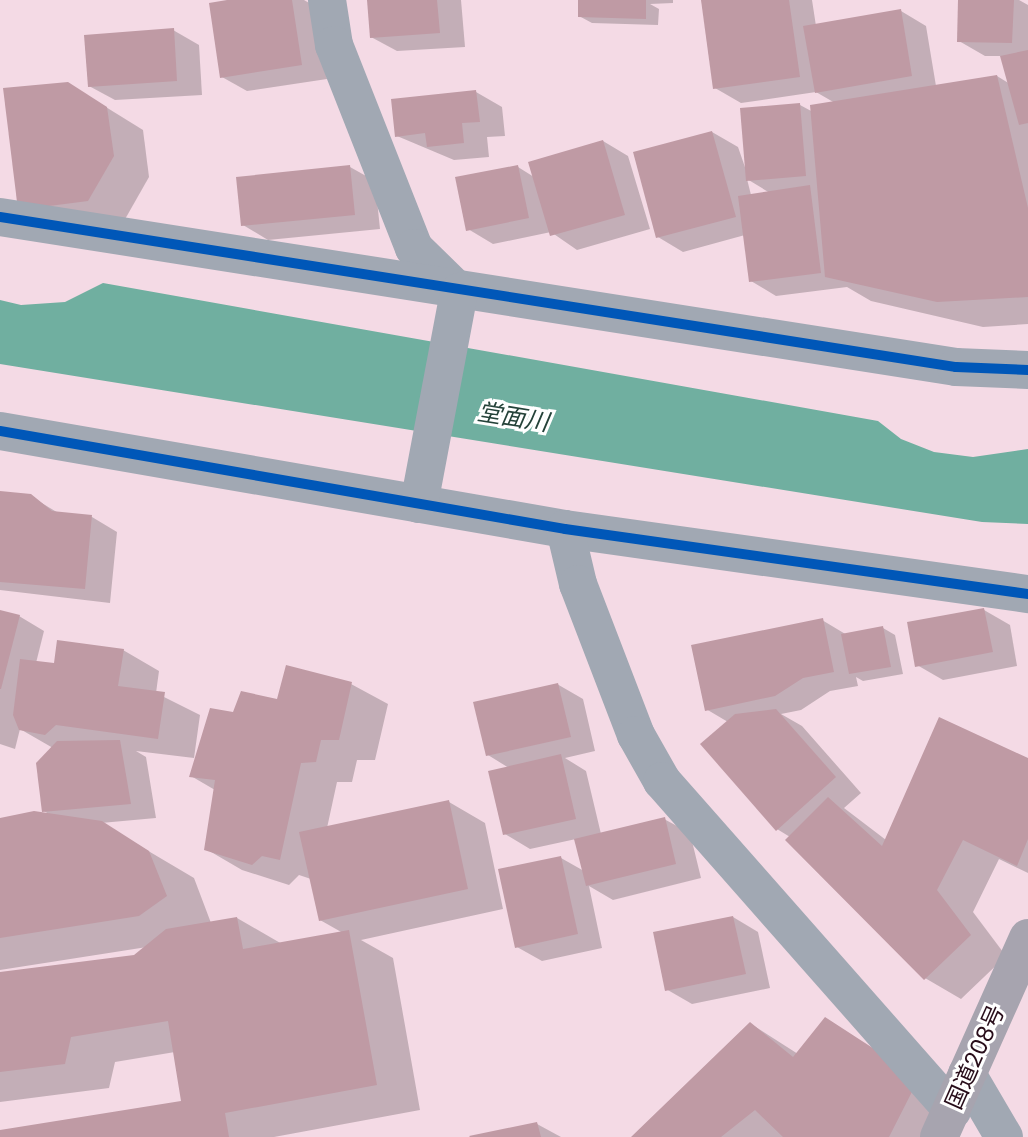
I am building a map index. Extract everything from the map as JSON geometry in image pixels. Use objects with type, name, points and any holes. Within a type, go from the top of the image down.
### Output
[{"type":"highway","name":"国道208号","points":[[946,1123],[1028,938]]},
{"type":"street","points":[[327,0],[334,45],[414,248],[458,292]]},
{"type":"street","points":[[0,217],[458,292],[956,367],[1028,370]]},
{"type":"street","points":[[419,504],[458,292]]},
{"type":"street","points":[[0,431],[565,529],[1028,594]]},
{"type":"street","points":[[565,529],[578,584],[636,735],[662,781],[946,1123]]},
{"type":"street","points":[[967,1074],[1004,1137]]},
{"type":"water","name":"堂面川","points":[[103,283],[878,421],[901,439],[934,452],[973,457],[1028,449],[1028,524],[982,522],[0,364],[0,300],[21,305],[65,302]]},
{"type":"building","points":[[227,0],[292,0],[302,65],[220,78],[209,3]]},
{"type":"building","points":[[367,0],[437,0],[440,33],[370,38]]},
{"type":"building","points":[[578,0],[646,0],[646,19],[578,17]]},
{"type":"building","points":[[701,0],[789,0],[800,77],[713,89]]},
{"type":"building","points":[[958,0],[1014,0],[1012,43],[957,42]]},
{"type":"building","points":[[901,9],[912,76],[815,93],[803,26]]},
{"type":"building","points":[[174,28],[177,81],[88,87],[84,35]]},
{"type":"building","points":[[1028,50],[1028,123],[1019,125],[1000,56]]},
{"type":"building","points":[[997,75],[1028,208],[1028,297],[937,302],[825,277],[810,105]]},
{"type":"building","points":[[68,82],[107,107],[114,156],[88,201],[18,210],[3,88]]},
{"type":"building","points":[[476,90],[480,122],[462,123],[464,143],[427,147],[425,133],[395,137],[391,99]]},
{"type":"building","points":[[800,103],[806,176],[746,181],[740,108]]},
{"type":"building","points":[[712,131],[736,217],[656,238],[633,152]]},
{"type":"building","points":[[603,140],[625,215],[550,236],[528,162]]},
{"type":"building","points":[[350,165],[355,215],[241,226],[236,177]]},
{"type":"building","points":[[518,165],[529,218],[466,231],[455,177]]},
{"type":"building","points":[[810,185],[821,273],[749,282],[738,196]]},
{"type":"building","points":[[0,491],[31,494],[52,511],[92,515],[85,589],[0,582]]},
{"type":"building","points":[[984,608],[993,652],[915,667],[907,622]]},
{"type":"building","points":[[0,610],[20,615],[1,689],[0,689]]},
{"type":"building","points":[[823,618],[834,672],[803,678],[775,696],[705,711],[691,645]]},
{"type":"building","points":[[883,626],[891,667],[849,674],[841,634]]},
{"type":"building","points":[[57,640],[124,649],[118,686],[165,692],[158,739],[56,725],[45,735],[19,730],[13,715],[20,659],[54,663]]},
{"type":"building","points":[[286,665],[352,682],[339,740],[321,740],[316,762],[301,763],[280,860],[262,856],[252,865],[204,850],[215,780],[189,777],[210,708],[233,712],[241,691],[277,699]]},
{"type":"building","points":[[558,683],[571,737],[486,756],[473,702]]},
{"type":"building","points":[[776,709],[836,777],[776,831],[700,744],[735,714]]},
{"type":"building","points":[[939,717],[1028,758],[1028,839],[1017,866],[963,840],[937,890],[971,935],[924,980],[785,840],[828,797],[882,846]]},
{"type":"building","points":[[120,740],[131,804],[42,812],[36,763],[57,741]]},
{"type":"building","points":[[561,754],[576,819],[503,835],[488,771]]},
{"type":"building","points":[[449,800],[468,889],[319,921],[299,832]]},
{"type":"building","points":[[34,811],[102,821],[149,851],[167,896],[139,916],[0,938],[0,818]]},
{"type":"building","points":[[665,817],[676,864],[586,886],[574,839]]},
{"type":"building","points":[[561,856],[578,934],[515,948],[498,869]]},
{"type":"building","points":[[733,916],[746,974],[665,991],[653,932]]},
{"type":"building","points":[[237,917],[243,949],[349,930],[377,1085],[225,1113],[229,1137],[0,1137],[0,1130],[181,1101],[168,1021],[71,1037],[65,1064],[0,1072],[0,972],[134,955],[166,929]]},
{"type":"building","points":[[825,1017],[919,1078],[889,1137],[783,1137],[755,1110],[721,1137],[631,1137],[750,1022],[793,1057]]},
{"type":"building","points":[[537,1122],[541,1137],[469,1136]]},
{"type":"cycle path","points":[[0,217],[956,367],[1028,370]]},
{"type":"cycle path","points":[[0,431],[565,529],[1028,594]]}]
